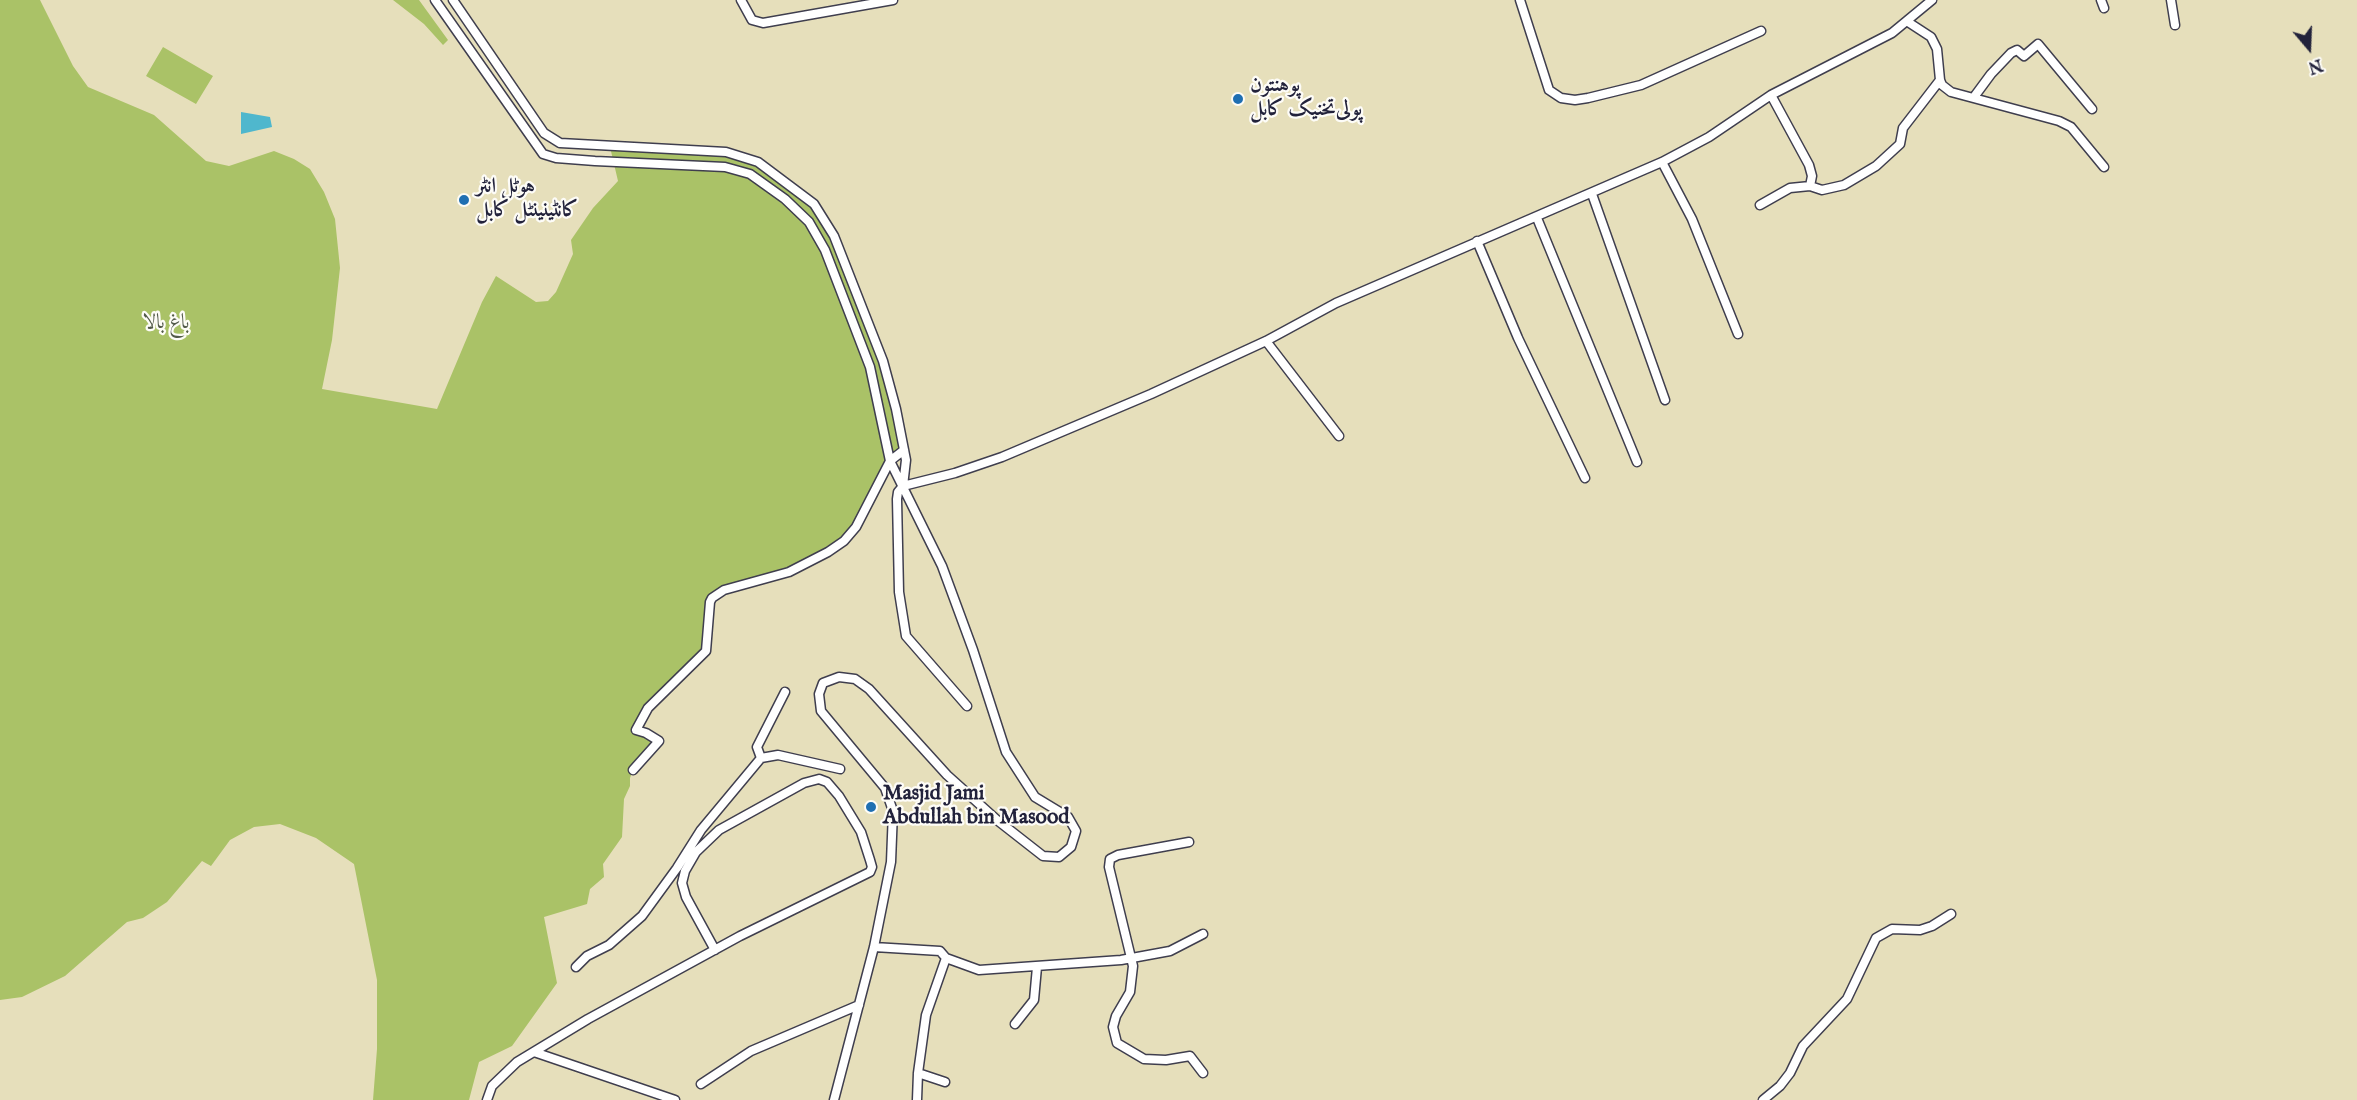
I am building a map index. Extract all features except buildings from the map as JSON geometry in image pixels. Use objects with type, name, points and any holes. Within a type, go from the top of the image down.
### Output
[{"type":"street","points":[[435,0],[543,154],[556,158],[595,161],[724,167],[750,174],[785,199],[809,222],[825,249],[870,367],[890,461],[942,566],[960,612],[1006,752],[1035,797],[1068,817],[1076,831],[1071,847],[1059,857],[1043,856],[997,820],[947,775],[869,689],[855,679],[839,677],[823,683],[819,694],[821,711],[885,789],[893,811],[891,862],[874,947],[834,1100]]},
{"type":"street","points":[[453,0],[544,133],[560,143],[726,152],[758,162],[814,204],[834,236],[883,361],[896,410],[906,460],[903,486],[898,492],[897,499],[899,592],[906,636],[967,706]]},
{"type":"street","points":[[741,0],[752,20],[763,23],[893,0]]},
{"type":"street","points":[[1520,0],[1549,90],[1561,98],[1588,99],[1641,85],[1761,31]]},
{"type":"street","points":[[903,486],[955,473],[1002,457],[1151,394],[1266,341],[1336,303],[1662,162],[1709,137],[1771,95],[1808,74],[1847,57],[1908,22],[1932,0]]},
{"type":"street","points":[[2172,0],[2175,25]]},
{"type":"street","points":[[1908,22],[1931,37],[1937,49],[1940,80],[1942,85],[1951,92],[2059,121],[2071,128],[2104,166]]},
{"type":"street","points":[[1974,97],[1990,74],[2011,53],[2017,50],[2024,56],[2038,44],[2092,109]]},
{"type":"street","points":[[478,62],[490,54]]},
{"type":"street","points":[[1760,205],[1790,189],[1810,186],[1822,190],[1844,185],[1876,166],[1900,144],[1904,128],[1940,80]]},
{"type":"street","points":[[1771,95],[1809,165],[1812,176],[1810,186]]},
{"type":"street","points":[[595,146],[595,161]]},
{"type":"street","points":[[1662,162],[1692,219],[1738,334]]},
{"type":"street","points":[[1592,194],[1665,400]]},
{"type":"street","points":[[1537,218],[1637,462]]},
{"type":"street","points":[[1477,241],[1518,338],[1585,478]]},
{"type":"street","points":[[1266,341],[1339,436]]},
{"type":"street","points":[[633,770],[659,741],[636,730],[648,708],[706,651],[712,598],[724,590],[789,572],[844,541],[856,527],[890,461],[904,450]]},
{"type":"street","points":[[761,758],[757,747],[785,692]]},
{"type":"street","points":[[576,967],[587,956],[609,945],[642,916],[701,830],[761,758],[778,755],[840,769]]},
{"type":"street","points":[[487,1100],[492,1086],[516,1062],[588,1019],[715,950],[870,872],[872,867],[861,832],[827,782],[819,779],[804,783],[719,830],[696,852],[685,871],[682,883],[686,897],[715,950]]},
{"type":"street","points":[[1189,842],[1118,855],[1110,859],[1133,966],[1130,992],[1116,1016],[1113,1027],[1117,1043],[1144,1059],[1190,1056],[1203,1073]]},
{"type":"street","points":[[1763,1100],[1780,1086],[1790,1073],[1803,1046],[1847,999],[1876,938],[1892,929],[1920,930],[1932,926],[1951,914]]},
{"type":"street","points":[[874,947],[940,951],[946,958],[979,969],[1037,967],[1054,963],[1121,960],[1170,951],[1203,934]]},
{"type":"street","points":[[917,1100],[918,1073],[926,1015],[946,958]]},
{"type":"street","points":[[1015,1024],[1034,1000],[1037,967]]},
{"type":"street","points":[[701,1084],[751,1052],[860,1005]]},
{"type":"street","points":[[534,1052],[675,1100]]},
{"type":"street","points":[[918,1073],[945,1082]]},
{"type":"green space","name":"باغ بالا","points":[[0,0],[40,0],[73,66],[88,87],[154,115],[206,161],[229,166],[274,151],[310,169],[324,192],[335,219],[340,268],[332,340],[322,389],[437,409],[482,302],[496,276],[536,302],[548,301],[556,292],[573,254],[571,240],[593,208],[618,181],[610,147],[726,152],[758,162],[814,204],[834,236],[883,361],[904,450],[890,461],[844,541],[789,572],[712,598],[706,651],[667,688],[636,730],[659,741],[633,770],[630,786],[624,799],[622,837],[603,864],[604,877],[590,889],[587,904],[544,917],[557,983],[512,1046],[479,1062],[469,1100],[373,1100],[377,1049],[377,980],[354,864],[316,838],[280,824],[254,827],[230,840],[211,866],[202,861],[167,902],[143,918],[127,922],[65,976],[22,997],[0,1000]]},
{"type":"green space","points":[[393,0],[419,0],[448,40],[443,45],[424,24]]},
{"type":"green space","points":[[163,47],[213,76],[196,104],[146,76]]},
{"type":"water","points":[[241,112],[270,117],[272,127],[241,134]]},
{"type":"place","name":"پوهنتون پولی‌تخنیک کابل","points":[[1238,99]]},
{"type":"place","name":"ہوٹل انٹر کانٹینینٹل کابل","points":[[464,200]]},
{"type":"place","name":"Masjid Jami Abdullah bin Masood","points":[[871,807]]}]
